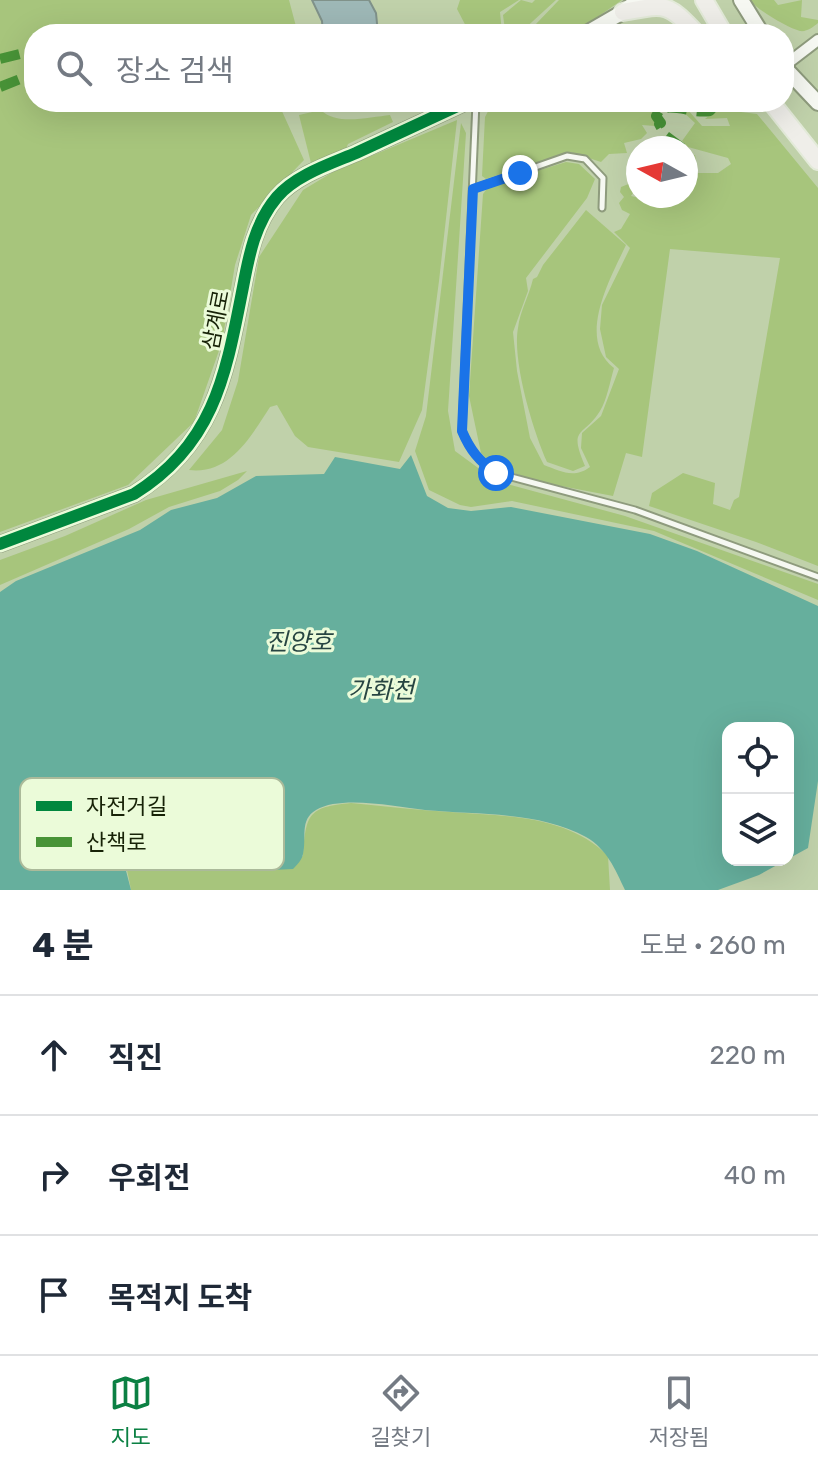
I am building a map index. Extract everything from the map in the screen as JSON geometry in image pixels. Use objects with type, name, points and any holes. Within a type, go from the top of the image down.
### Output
[{"type":"main road","points":[[704,0],[713,8]]},
{"type":"main road","points":[[627,6],[655,6],[674,11],[686,24]]},
{"type":"main road","points":[[779,112],[818,161]]},
{"type":"street","points":[[600,24],[638,0]]},
{"type":"street","points":[[741,0],[756,24]]},
{"type":"street","points":[[794,59],[818,40]]},
{"type":"street","points":[[794,78],[818,103]]},
{"type":"street","name":"삼계로","points":[[0,544],[134,494],[154,482],[195,437],[210,413],[224,378],[252,238],[277,197],[308,174],[444,112]]},
{"type":"lane","points":[[476,112],[462,431],[468,447],[480,462],[496,473],[635,510],[818,577]]},
{"type":"lane","points":[[473,189],[567,156],[585,159],[603,178],[602,208]]},
{"type":"green space","points":[[0,0],[289,0],[295,24],[24,24],[24,112],[282,112],[304,160],[251,215],[235,265],[222,342],[194,422],[128,485],[0,532]]},
{"type":"green space","points":[[460,0],[519,0],[500,12],[501,24],[465,24],[457,9]]},
{"type":"green space","points":[[521,0],[532,3],[535,0],[556,0],[530,24],[504,24],[503,15]]},
{"type":"green space","points":[[559,0],[622,0],[587,24],[536,24]]},
{"type":"green space","points":[[750,0],[774,0],[778,5],[802,0],[801,17],[818,20],[818,23],[800,31],[794,29],[794,24],[781,23]]},
{"type":"green space","points":[[323,112],[335,118],[363,119],[390,115],[393,122],[348,144],[346,149],[311,163],[299,115]]},
{"type":"green space","points":[[488,112],[657,112],[655,126],[642,125],[647,133],[644,136],[626,136],[626,153],[609,154],[601,162],[570,152],[486,179],[482,176]]},
{"type":"green space","points":[[683,112],[690,112],[702,126],[730,126],[727,118],[705,119],[713,112],[757,114],[818,188],[818,566],[649,506],[652,493],[683,473],[715,483],[713,504],[730,510],[734,500],[739,497],[780,258],[670,249],[642,457],[626,453],[613,496],[540,482],[493,466],[481,453],[469,396],[483,194],[489,186],[566,162],[579,164],[595,179],[587,198],[526,278],[528,291],[513,332],[530,438],[544,465],[573,473],[590,467],[581,448],[582,433],[601,416],[619,369],[606,357],[600,329],[602,305],[630,248],[614,232],[621,229],[630,214],[622,210],[619,203],[624,197],[621,187],[626,185],[626,208],[698,208],[698,173],[718,173],[731,164],[728,158],[698,150],[698,136],[686,136],[695,123]]},
{"type":"green space","points":[[457,120],[422,410],[399,462],[308,447],[295,436],[277,405],[270,407],[247,441],[228,460],[203,470],[189,470],[222,430],[238,381],[259,257],[303,190],[333,172]]},
{"type":"green space","points":[[461,123],[466,133],[448,411],[455,451],[496,481],[625,516],[818,584],[818,600],[654,531],[512,501],[471,507],[460,505],[429,490],[415,451],[426,416]]},
{"type":"green space","points":[[586,210],[626,245],[605,291],[597,325],[603,356],[614,368],[602,407],[578,438],[585,466],[573,471],[547,462],[525,396],[517,342],[519,322],[533,279]]},
{"type":"green space","points":[[247,471],[220,491],[169,507],[129,529],[0,585],[0,560],[65,536],[146,500]]},
{"type":"green space","points":[[351,803],[513,817],[555,825],[574,832],[608,856],[610,890],[131,890],[127,870],[284,870],[284,865],[303,856],[308,822],[318,810]]},
{"type":"water","name":"진양호","points":[[411,455],[427,496],[448,508],[471,511],[511,507],[650,534],[697,551],[818,606],[818,781],[808,848],[794,856],[794,722],[722,722],[722,866],[775,866],[718,890],[625,890],[600,847],[568,829],[528,818],[354,803],[327,806],[311,814],[305,824],[302,856],[293,869],[284,869],[284,778],[20,778],[20,870],[126,870],[131,890],[0,890],[0,592],[16,581],[140,530],[171,510],[217,498],[256,476],[324,474],[335,457],[400,469]]},
{"type":"building","points":[[312,0],[369,0],[376,13],[377,24],[322,24]]},
{"type":"marked path","points":[[0,59],[24,55]]},
{"type":"marked path","points":[[0,87],[24,77]]},
{"type":"marked path","points":[[658,112],[656,116],[666,136]]},
{"type":"cycle path","points":[[0,544],[134,494],[183,453],[200,429],[222,377],[254,240],[269,207],[285,189],[314,171],[444,112]]},
{"type":"route","points":[[496,473],[480,462],[468,447],[462,431],[473,189],[520,173]]},
{"type":"water label","name":"가화천","points":[[381,690]]}]
